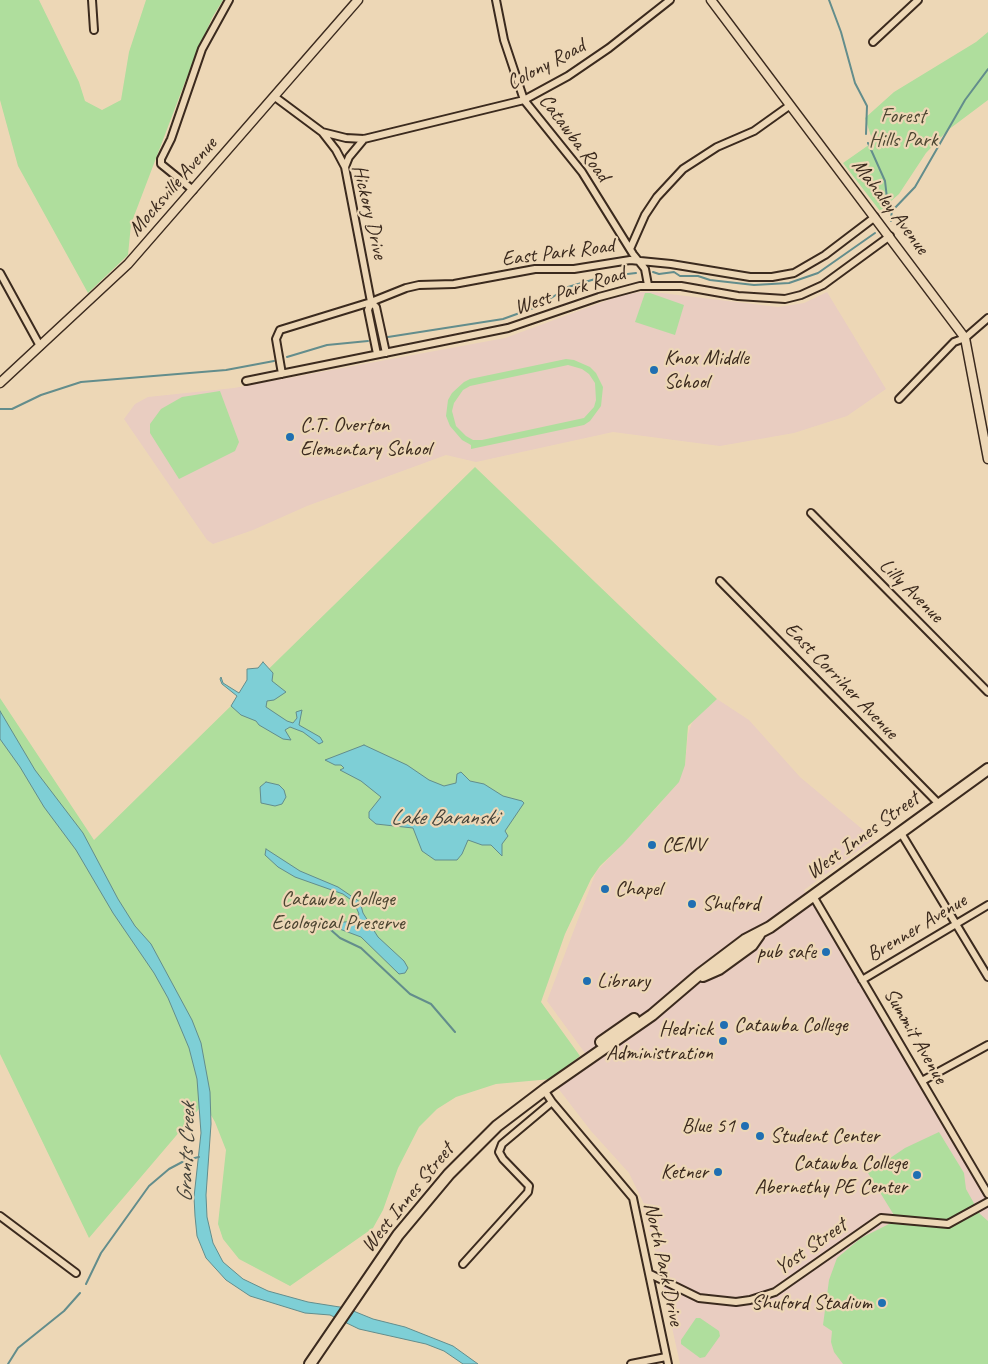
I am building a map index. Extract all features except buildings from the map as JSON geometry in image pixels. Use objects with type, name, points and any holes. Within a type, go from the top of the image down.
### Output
[{"type":"main road","name":"West Innes Street","points":[[310,1364],[398,1235],[450,1174],[497,1126],[560,1079],[574,1062],[648,1010],[659,1007],[745,940],[761,932],[813,896],[988,769]]},
{"type":"street","points":[[92,0],[94,30]]},
{"type":"street","points":[[193,190],[162,164],[161,159],[172,139],[202,49],[229,0]]},
{"type":"street","name":"Mocksville Avenue","points":[[0,383],[120,272],[358,0]]},
{"type":"street","name":"Catawba Road","points":[[496,0],[504,40],[524,100],[582,172],[630,249],[645,268],[648,285]]},
{"type":"street","name":"Colony Road","points":[[322,132],[346,138],[364,138],[524,100],[568,76],[670,0]]},
{"type":"street","name":"Mahaley Avenue","points":[[711,0],[789,106],[876,217],[965,338],[988,459]]},
{"type":"street","points":[[873,42],[907,3],[918,0]]},
{"type":"street","name":"Hickory Drive","points":[[275,97],[322,132],[336,150],[345,168],[370,302],[368,310],[377,354]]},
{"type":"street","points":[[630,249],[657,197],[683,169],[717,147],[754,132],[789,106]]},
{"type":"street","points":[[345,168],[350,157],[364,138]]},
{"type":"street","name":"East Park Road","points":[[282,374],[276,339],[280,330],[419,285],[454,284],[535,269],[574,269],[630,260],[750,277],[782,276],[794,272],[825,255],[876,217]]},
{"type":"street","name":"West Park Road","points":[[246,381],[508,328],[599,296],[648,285],[681,286],[738,296],[785,299],[801,295],[823,285],[890,236]]},
{"type":"street","points":[[0,273],[40,346]]},
{"type":"street","name":"Hickory Drive","points":[[370,302],[376,307],[386,352]]},
{"type":"street","points":[[899,399],[954,342],[965,338],[988,318]]},
{"type":"street","name":"Lilly Avenue","points":[[811,513],[988,692]]},
{"type":"street","name":"East Corriher Avenue","points":[[720,581],[939,804]]},
{"type":"street","points":[[901,833],[988,977]]},
{"type":"street","name":"Summit Avenue","points":[[813,896],[988,1194]]},
{"type":"street","name":"Brenner Avenue","points":[[862,980],[988,905]]},
{"type":"street","points":[[922,1081],[988,1045]]},
{"type":"street","name":"North Park Drive","points":[[544,1090],[633,1198],[668,1364]]},
{"type":"street","points":[[463,1264],[528,1192],[529,1186],[503,1159],[499,1152],[502,1144],[552,1102]]},
{"type":"street","name":"Yost Street","points":[[650,1274],[699,1298],[736,1302],[750,1300],[775,1292],[881,1218],[948,1224],[988,1202]]},
{"type":"street","points":[[0,1216],[76,1274]]},
{"type":"street","points":[[631,1364],[666,1357]]},
{"type":"shaded area","points":[[640,292],[778,307],[804,303],[827,292],[886,389],[847,416],[794,433],[720,446],[613,432],[476,462],[446,455],[307,506],[253,530],[213,544],[207,540],[124,419],[135,404],[148,397],[234,388],[505,338],[619,296]]},
{"type":"shaded area","name":"Catawba College","points":[[717,699],[749,720],[800,777],[874,839],[804,890],[988,1202],[988,1364],[680,1364],[656,1254],[642,1206],[644,1204],[629,1173],[591,1131],[554,1083],[593,1064],[547,1001],[596,872],[660,804],[685,765],[688,734],[693,720]]},
{"type":"green space","points":[[0,0],[39,0],[79,82],[85,101],[102,110],[121,100],[129,52],[146,0],[223,0],[212,18],[185,82],[131,224],[128,255],[88,293],[18,166],[0,100]]},
{"type":"green space","name":"Forest Hills Park","points":[[988,32],[988,100],[948,130],[926,153],[899,194],[880,211],[843,163],[873,142],[865,118],[894,92],[976,42]]},
{"type":"green space","points":[[645,293],[684,305],[675,335],[635,322]]},
{"type":"green space","points":[[566,359],[574,360],[590,367],[596,373],[603,387],[601,406],[590,421],[584,425],[471,449],[471,445],[462,440],[450,426],[446,416],[448,400],[452,393],[470,379]],"holes":[[[568,365],[582,369],[589,374],[595,383],[596,400],[594,407],[584,418],[482,440],[473,440],[456,426],[452,411],[454,403],[463,390],[470,386]]]},
{"type":"green space","points":[[220,391],[239,442],[235,451],[179,479],[150,433],[150,424],[161,409],[182,397]]},
{"type":"green space","name":"Catawba College Ecological Preserve","points":[[475,467],[717,699],[688,726],[685,765],[679,782],[623,844],[600,866],[591,879],[565,934],[541,1002],[580,1056],[551,1079],[496,1084],[456,1097],[437,1109],[419,1127],[398,1168],[383,1210],[373,1228],[290,1286],[239,1259],[223,1239],[218,1224],[226,1150],[215,1122],[204,1103],[89,1238],[0,1054],[0,698],[94,840]]},
{"type":"green space","points":[[939,1132],[964,1173],[966,1189],[980,1214],[988,1221],[988,1364],[843,1364],[834,1352],[831,1342],[832,1331],[823,1325],[829,1280],[837,1258],[861,1238],[897,1220],[868,1173],[905,1148]]},
{"type":"green space","points":[[696,1318],[700,1318],[719,1331],[720,1336],[705,1357],[700,1358],[681,1344],[681,1340]]},
{"type":"water","points":[[263,662],[273,673],[272,681],[286,692],[274,700],[267,701],[266,707],[293,723],[297,718],[296,712],[302,710],[299,725],[320,737],[323,742],[319,744],[303,732],[290,727],[285,730],[291,740],[283,739],[259,725],[256,721],[241,715],[231,706],[237,696],[222,684],[221,677],[223,683],[239,693],[247,680],[247,669],[258,668]]},
{"type":"water","points":[[0,711],[35,770],[83,833],[118,899],[135,926],[151,944],[192,1020],[201,1043],[210,1092],[211,1124],[206,1195],[207,1217],[213,1243],[223,1262],[243,1279],[268,1291],[308,1302],[346,1308],[373,1319],[405,1327],[453,1346],[478,1364],[463,1364],[444,1351],[426,1344],[359,1329],[330,1315],[305,1313],[250,1296],[226,1280],[206,1258],[197,1236],[195,1216],[194,1197],[201,1133],[197,1079],[189,1048],[168,998],[154,973],[113,913],[76,850],[44,807],[20,767],[0,739]]},
{"type":"water","name":"Lake Baranski","points":[[364,745],[407,765],[429,780],[444,786],[456,783],[457,774],[461,772],[470,781],[484,784],[503,796],[522,801],[524,803],[505,831],[508,836],[502,844],[502,856],[491,845],[482,845],[468,840],[457,860],[435,860],[422,851],[413,828],[376,824],[369,818],[369,812],[381,797],[361,781],[340,770],[344,768],[341,765],[335,765],[325,760]]},
{"type":"water","points":[[266,782],[279,785],[284,790],[286,797],[282,804],[275,806],[261,803],[260,787]]},
{"type":"water","points":[[266,849],[300,871],[338,887],[360,902],[363,913],[378,937],[404,961],[408,968],[405,973],[399,974],[361,937],[337,928],[334,923],[355,921],[359,914],[354,902],[343,894],[295,877],[278,867],[265,855]]},
{"type":"waterway","points":[[829,0],[841,32],[855,83],[867,106],[866,134]]},
{"type":"waterway","points":[[892,211],[915,187],[965,100],[988,69]]},
{"type":"waterway","points":[[868,143],[885,181],[887,198],[892,207],[891,221]]},
{"type":"waterway","points":[[653,272],[659,274],[674,272],[680,276],[698,276],[710,280],[754,285],[789,283],[818,273],[875,233]]},
{"type":"waterway","points":[[388,337],[503,319],[539,306],[568,287],[602,277],[636,273]]},
{"type":"waterway","points":[[287,357],[327,345],[368,341]]},
{"type":"waterway","points":[[0,409],[12,409],[41,395],[81,382],[226,370],[274,361]]},
{"type":"waterway","points":[[322,922],[340,938],[361,948],[410,994],[431,1004],[455,1032]]},
{"type":"waterway","name":"Grants Creek","points":[[86,1284],[101,1253],[149,1186],[169,1169],[186,1160],[199,1157]]},
{"type":"waterway","points":[[8,1364],[18,1348],[64,1311],[80,1293]]},
{"type":"place","name":"Knox Middle School","points":[[654,370]]},
{"type":"place","name":"C.T. Overton Elementary School","points":[[290,437]]},
{"type":"place","name":"CENV","points":[[652,845]]},
{"type":"place","name":"Chapel","points":[[605,889]]},
{"type":"place","name":"Shuford","points":[[692,904]]},
{"type":"place","name":"pub safe","points":[[826,952]]},
{"type":"place","name":"Library","points":[[587,981]]},
{"type":"place","name":"Catawba College","points":[[724,1025]]},
{"type":"place","name":"Hedrick Administration","points":[[723,1041]]},
{"type":"place","name":"Blue 51","points":[[745,1126]]},
{"type":"place","name":"Student Center","points":[[760,1136]]},
{"type":"place","name":"Ketner","points":[[718,1172]]},
{"type":"place","name":"Catawba College Abernethy PE Center","points":[[917,1175]]},
{"type":"place","name":"Shuford Stadium","points":[[882,1303]]}]
